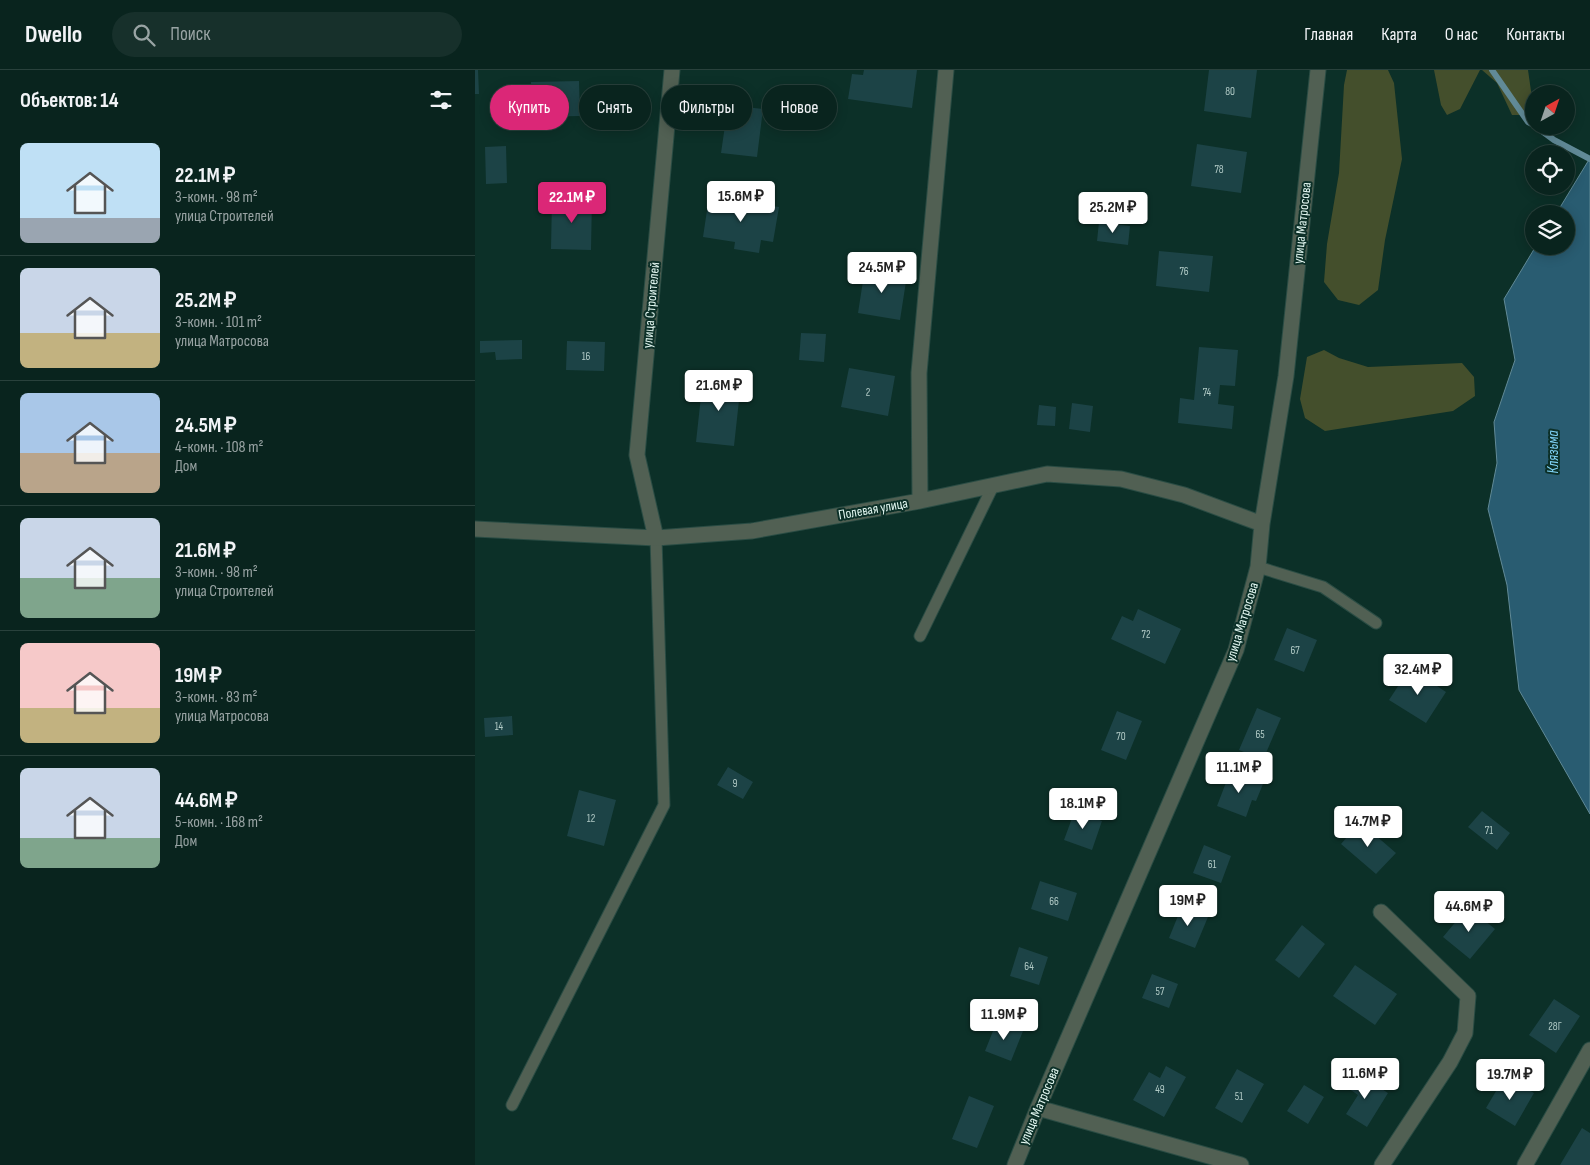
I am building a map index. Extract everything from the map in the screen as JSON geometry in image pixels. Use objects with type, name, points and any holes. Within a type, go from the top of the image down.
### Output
[{"type":"street","name":"улица Строителей","points":[[655,538],[637,455],[672,70]]},
{"type":"street","points":[[920,501],[919,373],[946,70]]},
{"type":"street","name":"улица Матросова","points":[[1015,1165],[1236,650],[1258,566],[1262,524],[1286,376],[1318,70]]},
{"type":"street","name":"Полевая улица","points":[[475,529],[655,538],[752,531],[920,501],[1047,474],[1121,479],[1184,495],[1262,524]]},
{"type":"street","points":[[1381,912],[1468,996],[1465,1034],[1382,1165]]},
{"type":"street","points":[[1525,1165],[1590,1050]]},
{"type":"street","points":[[1038,1108],[1241,1165]]},
{"type":"lane","points":[[920,636],[994,484]]},
{"type":"lane","points":[[512,1105],[664,805],[655,538]]},
{"type":"lane","points":[[1258,566],[1323,587],[1376,623]]},
{"type":"green space","points":[[1347,70],[1388,70],[1394,83],[1402,159],[1385,240],[1378,290],[1359,305],[1338,300],[1324,282],[1327,244],[1339,173],[1344,85]]},
{"type":"green space","points":[[1434,70],[1480,70],[1460,109],[1447,115],[1441,105]]},
{"type":"green space","points":[[1482,70],[1528,70],[1530,85],[1525,85],[1525,111],[1523,115],[1512,115],[1497,83]]},
{"type":"green space","points":[[1324,350],[1339,358],[1368,367],[1462,363],[1474,377],[1475,396],[1453,411],[1325,431],[1305,418],[1300,399],[1307,357]]},
{"type":"water","name":"Клязьма","points":[[1590,158],[1590,814],[1519,690],[1507,585],[1488,509],[1497,463],[1494,422],[1515,360],[1504,299],[1531,255],[1575,255],[1575,205],[1561,205],[1568,195],[1575,195],[1575,183]]},
{"type":"building","points":[[475,70],[478,70],[479,94],[475,94]]},
{"type":"building","points":[[864,70],[917,70],[912,108],[848,99],[852,74],[863,75]]},
{"type":"building","points":[[1209,70],[1257,70],[1251,118],[1204,111]]},
{"type":"building","points":[[579,81],[579,116],[569,116],[569,85],[531,85],[531,82]]},
{"type":"building","points":[[752,108],[762,109],[757,157],[721,153],[724,130],[752,130]]},
{"type":"building","points":[[1197,144],[1247,152],[1241,193],[1191,186]]},
{"type":"building","points":[[506,146],[507,183],[486,184],[485,147]]},
{"type":"building","points":[[709,197],[779,207],[773,242],[761,240],[759,253],[734,249],[735,242],[703,237]]},
{"type":"building","points":[[552,198],[592,198],[591,250],[551,249]]},
{"type":"building","points":[[1099,222],[1130,226],[1128,245],[1097,241]]},
{"type":"building","points":[[1159,251],[1213,256],[1209,292],[1156,286]]},
{"type":"building","points":[[865,268],[907,275],[900,320],[858,313]]},
{"type":"building","points":[[801,333],[826,334],[824,362],[799,360]]},
{"type":"building","points":[[522,340],[522,359],[496,360],[495,352],[480,353],[480,341]]},
{"type":"building","points":[[567,341],[605,342],[604,371],[566,370]]},
{"type":"building","points":[[1199,347],[1238,350],[1235,386],[1220,385],[1218,404],[1234,406],[1232,429],[1178,423],[1180,398],[1194,400]]},
{"type":"building","points":[[849,368],[895,376],[888,416],[841,407]]},
{"type":"building","points":[[703,378],[741,382],[734,446],[696,442]]},
{"type":"building","points":[[1072,403],[1093,406],[1090,432],[1069,429]]},
{"type":"building","points":[[1039,405],[1056,407],[1055,426],[1037,425]]},
{"type":"building","points":[[1138,609],[1181,629],[1165,664],[1111,639],[1122,616],[1133,621]]},
{"type":"building","points":[[1287,628],[1317,640],[1304,672],[1274,660]]},
{"type":"building","points":[[1410,668],[1446,692],[1426,723],[1389,700]]},
{"type":"building","points":[[1257,708],[1281,718],[1263,760],[1239,750]]},
{"type":"building","points":[[1117,711],[1142,721],[1126,760],[1101,750]]},
{"type":"building","points":[[512,716],[513,735],[485,737],[484,718]]},
{"type":"building","points":[[728,767],[753,782],[743,799],[717,785]]},
{"type":"building","points":[[1230,772],[1263,784],[1256,801],[1252,800],[1246,817],[1217,806]]},
{"type":"building","points":[[579,790],[616,800],[604,846],[567,836]]},
{"type":"building","points":[[1075,810],[1102,821],[1092,850],[1064,840]]},
{"type":"building","points":[[1482,811],[1510,833],[1497,850],[1468,827]]},
{"type":"building","points":[[1360,822],[1396,853],[1376,874],[1341,844]]},
{"type":"building","points":[[1204,845],[1231,856],[1221,883],[1193,873]]},
{"type":"building","points":[[1040,881],[1077,893],[1068,921],[1031,909]]},
{"type":"building","points":[[1182,906],[1208,917],[1195,948],[1169,938]]},
{"type":"building","points":[[1468,907],[1495,929],[1470,959],[1443,937]]},
{"type":"building","points":[[1302,925],[1325,944],[1299,978],[1275,960]]},
{"type":"building","points":[[1019,947],[1048,957],[1039,985],[1010,976]]},
{"type":"building","points":[[1355,965],[1397,994],[1375,1025],[1333,996]]},
{"type":"building","points":[[1152,974],[1178,984],[1169,1008],[1142,998]]},
{"type":"building","points":[[1554,999],[1580,1016],[1556,1053],[1529,1035]]},
{"type":"building","points":[[997,1021],[1023,1031],[1011,1061],[985,1051]]},
{"type":"building","points":[[1166,1066],[1186,1077],[1164,1117],[1133,1100],[1149,1072],[1160,1078]]},
{"type":"building","points":[[1237,1069],[1264,1084],[1242,1123],[1215,1108]]},
{"type":"building","points":[[1357,1073],[1388,1093],[1367,1127],[1346,1114],[1358,1095],[1348,1088]]},
{"type":"building","points":[[1505,1076],[1534,1093],[1515,1126],[1486,1108]]},
{"type":"building","points":[[1304,1085],[1324,1097],[1308,1124],[1287,1111]]},
{"type":"building","points":[[969,1096],[994,1106],[977,1148],[952,1139]]},
{"type":"building","points":[[1582,1128],[1590,1133],[1590,1165],[1560,1165]]},
{"type":"waterway","points":[[1492,70],[1525,118]]},
{"type":"waterway","points":[[1547,135],[1590,159]]}]
